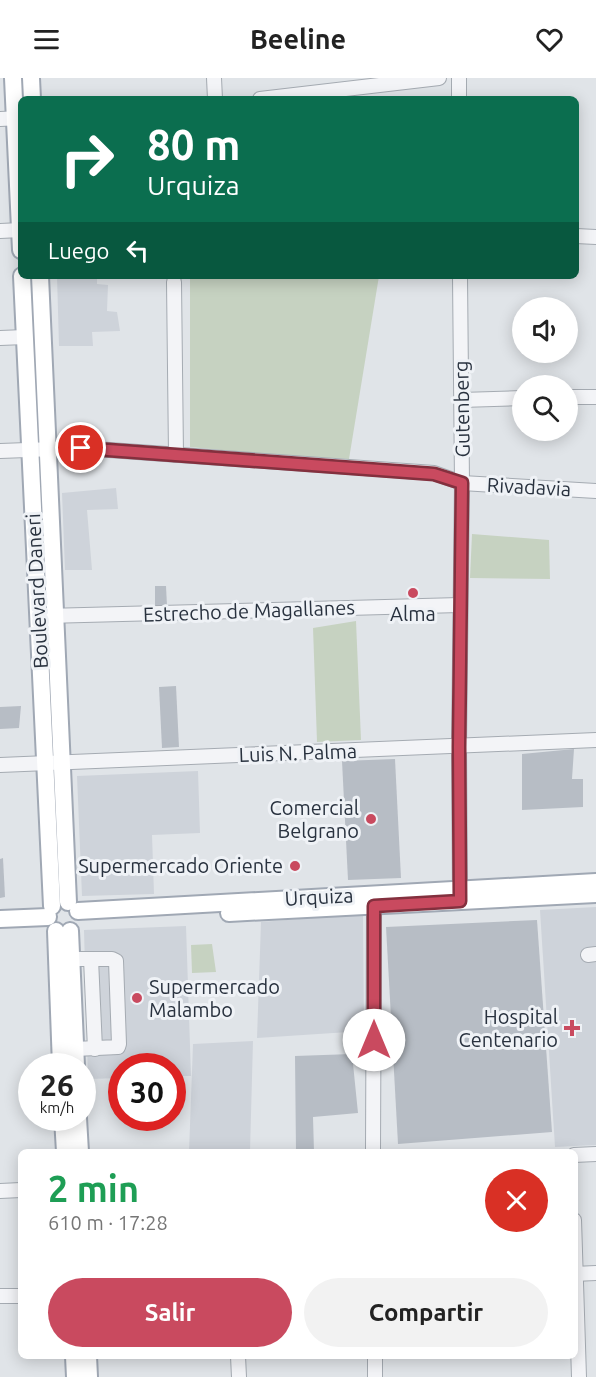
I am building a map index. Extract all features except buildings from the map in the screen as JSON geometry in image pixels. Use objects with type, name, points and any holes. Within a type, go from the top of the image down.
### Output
[{"type":"main road","points":[[13,78],[12,119],[18,193]]},
{"type":"main road","points":[[31,78],[32,96]]},
{"type":"main road","name":"Boulevard Daneri","points":[[22,279],[30,450],[47,616]]},
{"type":"main road","name":"Boulevard Daneri","points":[[40,279],[48,448],[47,616],[56,833],[64,917]]},
{"type":"main road","points":[[24,304],[41,303]]},
{"type":"main road","name":"Urquiza","points":[[64,917],[374,906],[596,882]]},
{"type":"main road","name":"Urquiza","points":[[64,917],[460,895],[596,894]]},
{"type":"main road","points":[[0,919],[64,917]]},
{"type":"main road","points":[[64,917],[71,959],[75,1053]]},
{"type":"main road","points":[[61,1053],[64,917]]},
{"type":"main road","points":[[64,1131],[65,1149]]},
{"type":"main road","points":[[79,1131],[80,1149]]},
{"type":"main road","points":[[74,1359],[75,1377]]},
{"type":"main road","points":[[88,1359],[89,1377]]},
{"type":"street","points":[[214,78],[215,96]]},
{"type":"street","points":[[306,96],[337,94],[439,78]]},
{"type":"street","points":[[459,78],[459,96]]},
{"type":"street","points":[[0,231],[18,230]]},
{"type":"street","points":[[579,236],[596,237]]},
{"type":"street","name":"Gutenberg","points":[[460,279],[462,483],[460,895]]},
{"type":"street","points":[[174,282],[176,455]]},
{"type":"street","points":[[0,338],[25,337]]},
{"type":"street","points":[[578,398],[596,397]]},
{"type":"street","points":[[461,400],[512,398]]},
{"type":"street","name":"Rivadavia","points":[[0,451],[81,448],[434,474],[462,483],[596,491]]},
{"type":"street","name":"Estrecho de Magallanes","points":[[47,616],[460,605]]},
{"type":"street","name":"Luis N. Palma","points":[[0,765],[596,740]]},
{"type":"street","points":[[373,1149],[374,906]]},
{"type":"street","points":[[71,959],[112,959],[116,961],[118,1047],[75,1049]]},
{"type":"street","points":[[91,959],[94,1049]]},
{"type":"street","points":[[578,1155],[596,1154]]},
{"type":"street","points":[[0,1191],[18,1190]]},
{"type":"street","points":[[578,1274],[596,1273]]},
{"type":"street","points":[[0,1296],[18,1296]]},
{"type":"street","points":[[578,1351],[579,1377]]},
{"type":"street","points":[[238,1359],[239,1377]]},
{"type":"street","points":[[375,1359],[375,1377]]},
{"type":"shaded area","points":[[57,279],[97,279],[97,284],[108,285],[107,311],[117,312],[120,331],[92,332],[93,346],[59,346]]},
{"type":"shaded area","points":[[116,488],[118,509],[87,510],[92,570],[65,570],[62,493]]},
{"type":"shaded area","points":[[198,771],[200,833],[152,835],[154,894],[82,896],[77,776]]},
{"type":"shaded area","name":"Hospital Centenario","points":[[596,907],[596,1145],[555,1147],[540,910]]},
{"type":"shaded area","points":[[363,914],[364,1031],[257,1038],[261,922]]},
{"type":"shaded area","name":"Supermercado Malambo","points":[[186,926],[191,1076],[186,1076],[186,1053],[108,1053],[108,1078],[96,1079],[96,1053],[87,1053],[84,930]]},
{"type":"shaded area","points":[[253,1041],[250,1149],[189,1149],[193,1044]]},
{"type":"green space","points":[[190,279],[379,279],[349,459],[190,447]]},
{"type":"green space","points":[[472,534],[549,540],[550,579],[470,578]]},
{"type":"green space","points":[[356,621],[361,740],[317,742],[313,628]]},
{"type":"green space","points":[[212,944],[216,972],[192,973],[191,945]]},
{"type":"place","name":"Alma","points":[[413,593]]},
{"type":"place","name":"Comercial Belgrano","points":[[371,819]]},
{"type":"place","name":"Supermercado Oriente","points":[[295,866]]},
{"type":"place","name":"Supermercado Malambo","points":[[137,998]]},
{"type":"place","name":"Hospital Centenario","points":[[572,1028]]},
{"type":"route","points":[[81,448],[434,474],[462,483],[460,901],[374,906],[374,1040]]}]
